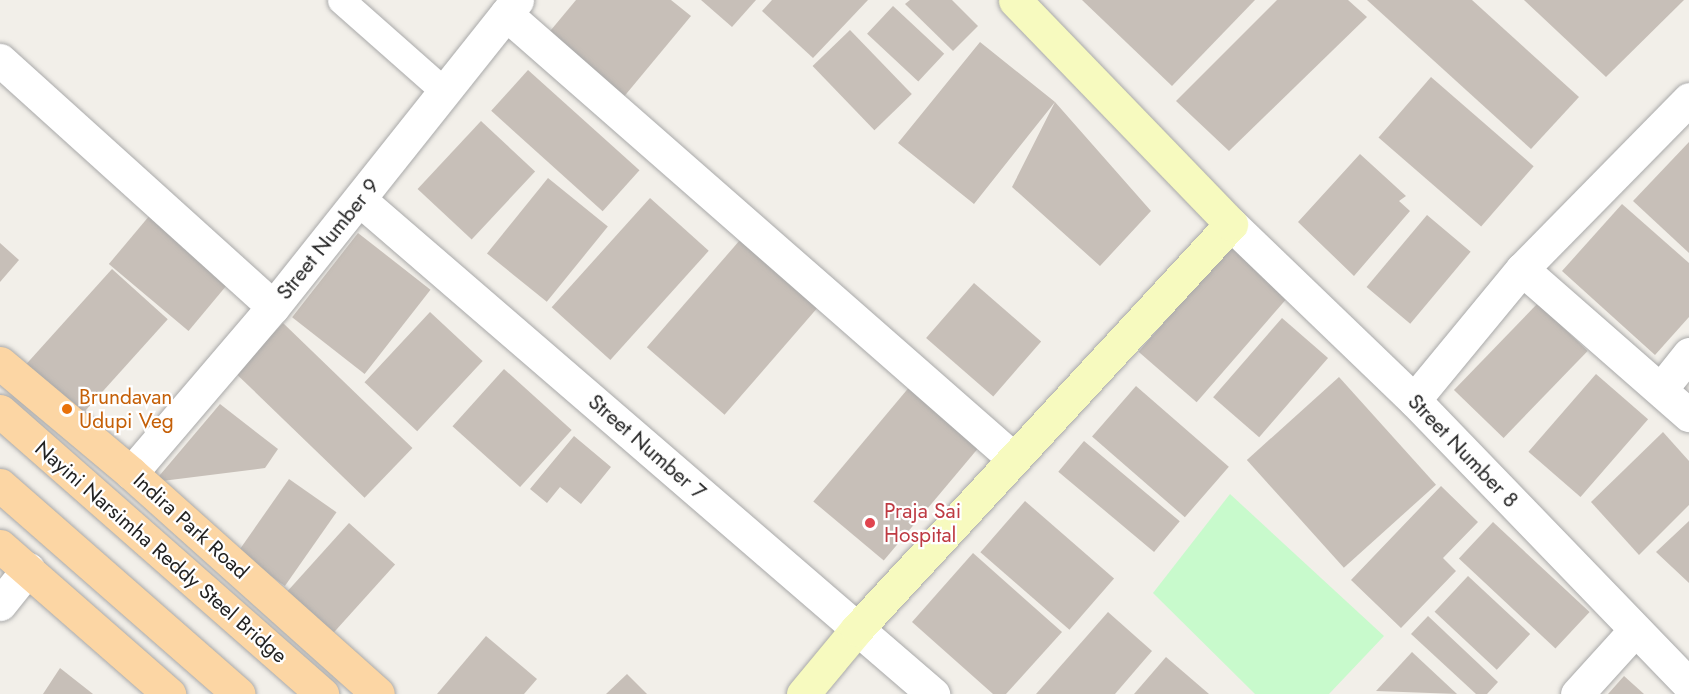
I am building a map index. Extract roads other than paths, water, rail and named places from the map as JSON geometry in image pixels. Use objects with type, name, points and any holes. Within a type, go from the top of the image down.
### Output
[{"type":"main road","name":"Indira Park Road","points":[[0,363],[131,472],[378,694]]},
{"type":"main road","name":"Nayini Narsimha Reddy Steel Bridge","points":[[0,411],[322,694]]},
{"type":"main road","points":[[0,485],[239,694]]},
{"type":"main road","points":[[0,546],[169,694]]},
{"type":"street","points":[[803,694],[857,629],[1231,224],[1015,0]]},
{"type":"street","name":"Street Number 9","points":[[131,472],[273,307],[512,7]]},
{"type":"street","points":[[512,7],[1014,459]]},
{"type":"street","points":[[0,60],[273,307]]},
{"type":"street","points":[[1414,399],[1522,269],[1689,99]]},
{"type":"street","name":"Street Number 7","points":[[360,200],[933,694]]},
{"type":"street","name":"Street Number 8","points":[[1231,224],[1414,399],[1689,685]]},
{"type":"street","points":[[1522,269],[1689,415]]},
{"type":"street","points":[[1661,389],[1689,354]]},
{"type":"street","points":[[0,604],[28,569]]},
{"type":"street","points":[[1577,694],[1635,630]]},
{"type":"lane","points":[[341,0],[444,91]]},
{"type":"place","name":"Brundavan Udupi Veg","points":[[67,409]]},
{"type":"place","name":"Praja Sai Hospital","points":[[870,523]]}]
